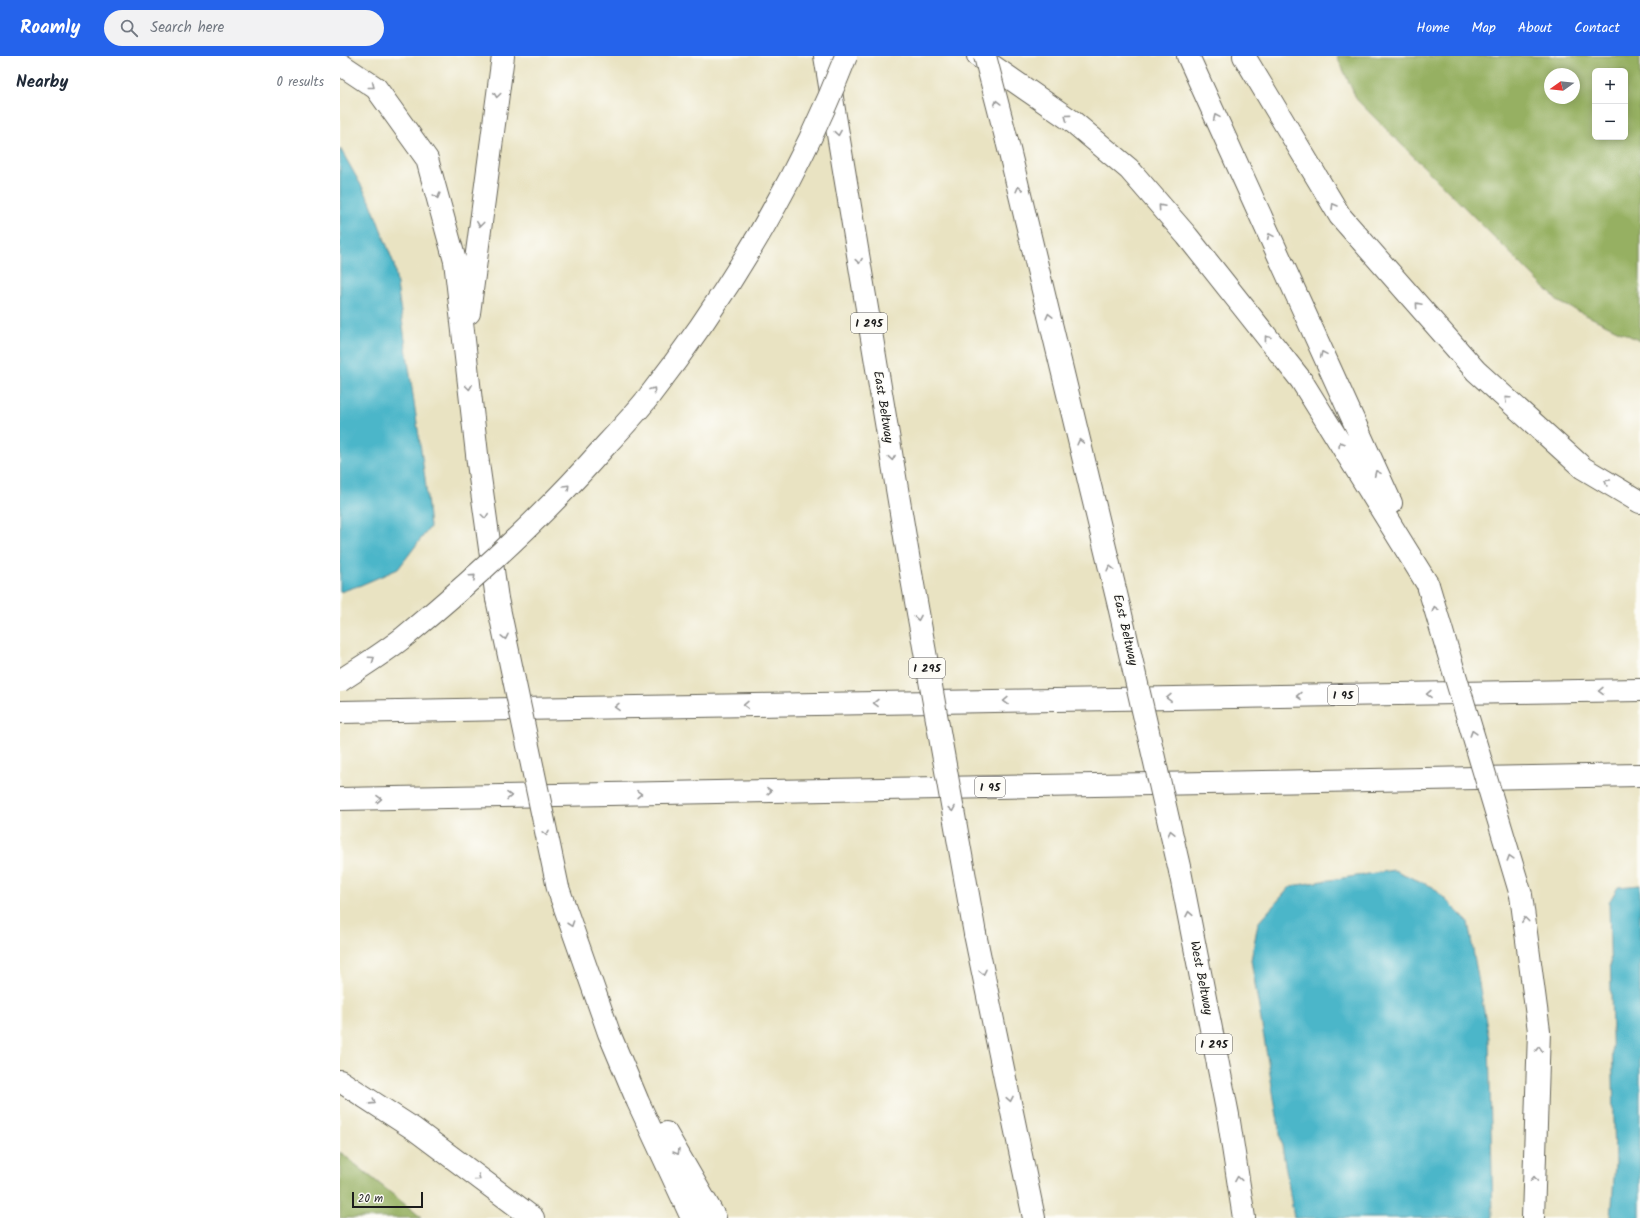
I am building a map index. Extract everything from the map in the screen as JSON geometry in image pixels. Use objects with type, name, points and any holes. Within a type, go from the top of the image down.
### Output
[{"type":"highway","points":[[465,348],[503,56]]},
{"type":"highway","points":[[340,681],[403,638],[524,531],[586,468],[646,400],[689,341],[739,266],[785,188],[846,56]]},
{"type":"highway","points":[[978,56],[1072,121],[1129,169],[1187,236],[1301,380],[1428,585]]},
{"type":"highway","name":"East Beltway","points":[[985,56],[1120,606],[1150,739]]},
{"type":"highway","points":[[1188,56],[1428,585],[1522,895],[1539,1031],[1533,1218]]},
{"type":"highway","points":[[1244,56],[1340,216],[1476,371],[1583,468],[1640,502]]},
{"type":"highway","name":"East Beltway","points":[[826,61],[912,579],[974,934],[1034,1218]]},
{"type":"highway","points":[[340,64],[376,88],[426,159],[455,261],[478,463],[497,599],[558,888],[609,1033],[638,1102],[692,1218]]},
{"type":"highway","name":"I 95","points":[[340,712],[1640,690]]},
{"type":"highway","points":[[340,706],[368,711]]},
{"type":"highway","name":"West Beltway","points":[[1150,739],[1180,871],[1226,1107],[1244,1218]]},
{"type":"highway","name":"I 95","points":[[340,799],[1640,775]]},
{"type":"highway","points":[[609,1033],[715,1218]]},
{"type":"highway","points":[[340,1081],[414,1129],[533,1218]]},
{"type":"green space","points":[[1337,56],[1640,56],[1640,341],[1559,302],[1357,100]]},
{"type":"green space","points":[[340,1152],[422,1218],[340,1218]]},
{"type":"water","points":[[340,148],[370,201],[394,264],[425,478],[430,527],[398,569],[361,585],[340,592]]},
{"type":"water","points":[[1394,870],[1433,887],[1468,922],[1489,1039],[1493,1218],[1294,1218],[1251,960],[1258,923],[1291,886]]},
{"type":"water","points":[[1640,885],[1640,1218],[1611,1218],[1615,1164],[1609,902],[1618,887]]}]
